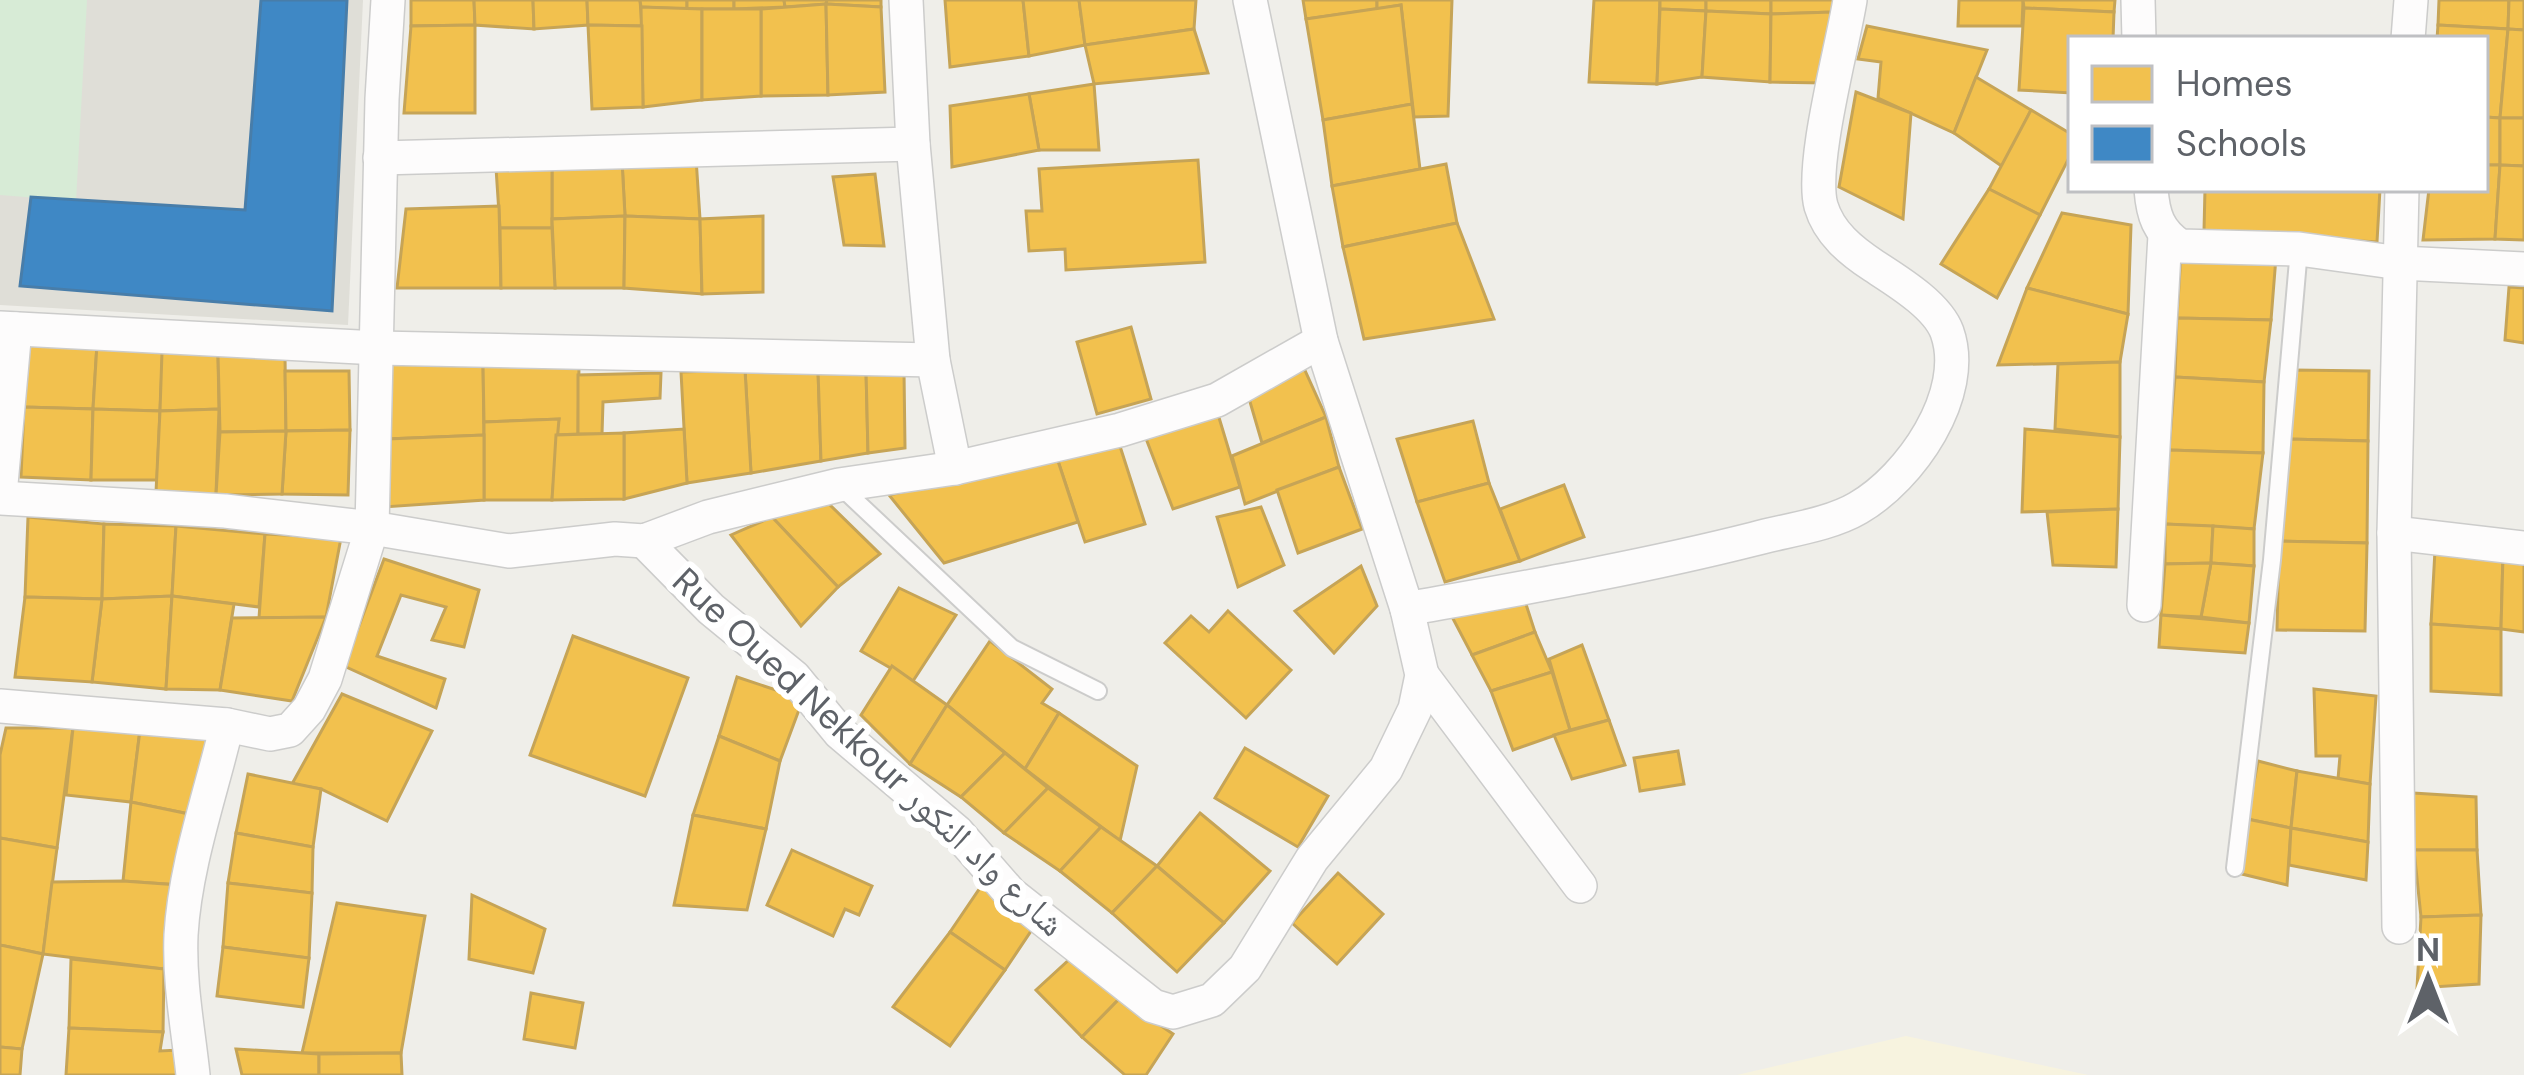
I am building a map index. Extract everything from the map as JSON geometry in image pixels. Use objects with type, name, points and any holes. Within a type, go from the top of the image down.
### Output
[{"type":"street","points":[[0,706],[226,725],[270,734],[290,730],[309,709],[325,679],[372,528],[388,0]]},
{"type":"street","points":[[906,0],[913,144],[933,360],[956,468]]},
{"type":"street","points":[[1250,0],[1321,341],[1407,609],[1422,675],[1580,886]]},
{"type":"street","points":[[1407,609],[1603,574],[1823,520],[1858,508],[1929,438],[1944,405],[1951,356],[1946,329],[1924,304],[1850,250],[1829,225],[1821,204],[1818,172],[1850,0]]},
{"type":"street","points":[[2138,0],[2139,36]]},
{"type":"street","points":[[2408,36],[2411,0]]},
{"type":"street","points":[[380,158],[913,144]]},
{"type":"street","points":[[2152,192],[2158,224],[2180,246],[2299,250],[2400,263],[2524,268]]},
{"type":"street","points":[[2399,927],[2394,533],[2402,192]]},
{"type":"street","points":[[2144,605],[2164,235]]},
{"type":"street","points":[[933,360],[378,348],[8,328],[0,496],[225,511],[372,528],[509,551],[615,539],[644,541],[708,517],[839,485],[956,468],[1120,430],[1217,400],[1321,341]]},
{"type":"street","points":[[2394,533],[2524,548]]},
{"type":"street","name":"Rue Oued Nekkour شارع واد النکور","points":[[644,541],[711,609],[794,677],[840,733],[956,832],[1011,894],[1153,1006],[1173,1012],[1213,1000],[1245,968],[1312,859],[1386,769],[1415,709],[1422,675]]},
{"type":"street","points":[[193,1075],[182,1001],[181,933],[226,725]]},
{"type":"lane","points":[[2235,868],[2272,560],[2299,250]]},
{"type":"lane","points":[[839,485],[1012,648],[1098,691]]},
{"type":"shaded area","points":[[0,0],[363,0],[348,325],[0,305]]},
{"type":"green space","points":[[0,0],[87,0],[76,201],[0,195]]},
{"type":"sand","points":[[1906,1036],[2088,1075],[1737,1075]]},
{"type":"building: Homes","points":[[411,0],[474,0],[475,25],[411,26]]},
{"type":"building: Homes","points":[[474,0],[533,0],[534,29],[475,25]]},
{"type":"building: Homes","points":[[533,0],[587,0],[588,25],[534,29]]},
{"type":"building: Homes","points":[[587,0],[640,0],[642,26],[588,25]]},
{"type":"building: Homes","points":[[640,0],[687,0],[687,9],[641,7]]},
{"type":"building: Homes","points":[[687,0],[734,0],[734,9],[687,9]]},
{"type":"building: Homes","points":[[734,0],[784,0],[785,7],[734,9]]},
{"type":"building: Homes","points":[[784,0],[827,0],[826,4],[785,7]]},
{"type":"building: Homes","points":[[827,0],[881,0],[881,7],[826,4]]},
{"type":"building: Homes","points":[[945,0],[1023,0],[1029,56],[950,67]]},
{"type":"building: Homes","points":[[1023,0],[1079,0],[1085,45],[1029,56]]},
{"type":"building: Homes","points":[[1079,0],[1196,0],[1194,29],[1085,45]]},
{"type":"building: Homes","points":[[1303,0],[1377,0],[1377,9],[1306,19]]},
{"type":"building: Homes","points":[[1377,0],[1452,0],[1448,116],[1414,117],[1401,5],[1377,9]]},
{"type":"building: Homes","points":[[1594,0],[1660,0],[1657,84],[1589,82]]},
{"type":"building: Homes","points":[[1660,0],[1706,0],[1706,11],[1660,9]]},
{"type":"building: Homes","points":[[1706,0],[1771,0],[1771,14],[1706,11]]},
{"type":"building: Homes","points":[[1771,0],[1834,0],[1833,12],[1771,14]]},
{"type":"building: Homes","points":[[1959,0],[2023,0],[2022,26],[1958,26]]},
{"type":"building: Homes","points":[[2023,0],[2115,0],[2114,12],[2024,8]]},
{"type":"building: Homes","points":[[2439,0],[2509,0],[2508,29],[2438,25]]},
{"type":"building: Homes","points":[[2509,0],[2524,0],[2524,30],[2508,29]]},
{"type":"building: Homes","points":[[826,4],[828,95],[761,96],[761,9]]},
{"type":"building: Homes","points":[[826,4],[881,7],[885,92],[828,95]]},
{"type":"building: Homes","points":[[1401,5],[1412,104],[1323,120],[1306,19]]},
{"type":"building: Homes","points":[[641,7],[702,9],[702,100],[643,107]]},
{"type":"building: Homes","points":[[2024,8],[2114,12],[2113,36],[2068,36],[2068,93],[2019,90]]},
{"type":"building: Homes","points":[[702,9],[761,9],[761,96],[702,100]]},
{"type":"building: Homes","points":[[1660,9],[1706,11],[1702,77],[1657,84]]},
{"type":"building: Homes","points":[[1706,11],[1771,14],[1770,82],[1702,77]]},
{"type":"building: Homes","points":[[1833,12],[1825,83],[1770,82],[1771,14]]},
{"type":"building: Homes","points":[[475,25],[475,113],[404,113],[411,26]]},
{"type":"building: Homes","points":[[588,25],[642,26],[643,107],[592,109]]},
{"type":"building: Homes","points":[[2438,25],[2508,29],[2500,118],[2488,117],[2488,36],[2437,36]]},
{"type":"building: Homes","points":[[1867,26],[1987,50],[1954,133],[1878,98],[1881,62],[1858,59]]},
{"type":"building: Homes","points":[[1194,29],[1208,73],[1094,84],[1085,45]]},
{"type":"building: Homes","points":[[2508,29],[2524,30],[2524,118],[2500,118]]},
{"type":"building: Homes","points":[[1976,77],[2031,110],[2003,167],[1954,133]]},
{"type":"building: Homes","points":[[1094,84],[1099,150],[1039,150],[1029,94]]},
{"type":"building: Homes","points":[[1856,92],[1911,113],[1903,219],[1839,187]]},
{"type":"building: Homes","points":[[1029,94],[1039,150],[952,167],[950,106]]},
{"type":"building: Homes","points":[[1412,104],[1420,169],[1332,186],[1323,120]]},
{"type":"building: Homes","points":[[2031,110],[2068,132],[2068,160],[2040,215],[1989,189]]},
{"type":"building: Homes","points":[[2488,117],[2500,118],[2500,165],[2488,165]]},
{"type":"building: Homes","points":[[2500,118],[2524,118],[2524,166],[2500,165]]},
{"type":"building: Homes","points":[[696,158],[700,219],[625,216],[622,161]]},
{"type":"building: Homes","points":[[1198,160],[1205,262],[1066,270],[1065,249],[1029,251],[1026,211],[1042,211],[1039,169]]},
{"type":"building: Homes","points":[[622,161],[625,216],[552,219],[552,166]]},
{"type":"building: Homes","points":[[1446,164],[1457,223],[1343,247],[1332,186]]},
{"type":"building: Homes","points":[[2488,165],[2500,165],[2495,239],[2423,240],[2429,192],[2488,192]]},
{"type":"building: Homes","points":[[2500,165],[2524,166],[2524,240],[2495,239]]},
{"type":"building: Homes","points":[[552,166],[552,228],[500,228],[496,168]]},
{"type":"building: Homes","points":[[875,174],[884,246],[844,245],[833,177]]},
{"type":"building: Homes","points":[[1989,189],[2040,215],[1997,298],[1941,264]]},
{"type":"building: Homes","points":[[2205,192],[2380,192],[2377,242],[2204,231]]},
{"type":"building: Homes","points":[[499,206],[501,288],[397,288],[406,209]]},
{"type":"building: Homes","points":[[2062,213],[2131,225],[2128,314],[2027,288]]},
{"type":"building: Homes","points":[[625,216],[624,288],[555,288],[552,219]]},
{"type":"building: Homes","points":[[625,216],[700,219],[702,294],[624,288]]},
{"type":"building: Homes","points":[[763,216],[763,292],[702,294],[700,219]]},
{"type":"building: Homes","points":[[1457,223],[1494,319],[1364,339],[1343,247]]},
{"type":"building: Homes","points":[[500,228],[552,228],[555,288],[501,288]]},
{"type":"building: Homes","points":[[2181,254],[2276,257],[2271,320],[2177,318]]},
{"type":"building: Homes","points":[[2509,287],[2524,288],[2524,343],[2505,340]]},
{"type":"building: Homes","points":[[2027,288],[2128,314],[2120,362],[1998,365]]},
{"type":"building: Homes","points":[[2177,318],[2271,320],[2264,382],[2175,377]]},
{"type":"building: Homes","points":[[1131,327],[1151,399],[1097,414],[1077,342]]},
{"type":"building: Homes","points":[[28,341],[97,344],[93,409],[24,407]]},
{"type":"building: Homes","points":[[97,344],[163,345],[160,411],[93,409]]},
{"type":"building: Homes","points":[[162,352],[218,355],[219,409],[160,411]]},
{"type":"building: Homes","points":[[218,355],[285,356],[286,431],[220,432]]},
{"type":"building: Homes","points":[[387,362],[483,364],[484,435],[387,439]]},
{"type":"building: Homes","points":[[2120,362],[2120,437],[2055,429],[2058,364]]},
{"type":"building: Homes","points":[[483,364],[579,365],[578,434],[556,435],[559,419],[484,422]]},
{"type":"building: Homes","points":[[1303,366],[1326,417],[1262,443],[1248,395]]},
{"type":"building: Homes","points":[[745,370],[818,370],[821,461],[751,473]]},
{"type":"building: Homes","points":[[745,370],[751,473],[687,483],[681,372]]},
{"type":"building: Homes","points":[[818,370],[866,370],[868,453],[821,461]]},
{"type":"building: Homes","points":[[866,370],[904,372],[905,448],[868,453]]},
{"type":"building: Homes","points":[[2293,370],[2369,371],[2368,441],[2288,439]]},
{"type":"building: Homes","points":[[285,371],[349,371],[350,430],[286,431]]},
{"type":"building: Homes","points":[[661,373],[660,398],[603,402],[602,434],[578,434],[578,375]]},
{"type":"building: Homes","points":[[2175,377],[2264,382],[2263,453],[2169,450]]},
{"type":"building: Homes","points":[[24,407],[93,409],[91,480],[21,477]]},
{"type":"building: Homes","points":[[93,409],[160,411],[157,480],[91,480]]},
{"type":"building: Homes","points":[[219,409],[216,495],[156,492],[160,411]]},
{"type":"building: Homes","points":[[1217,411],[1240,487],[1173,509],[1145,436]]},
{"type":"building: Homes","points":[[1326,417],[1339,467],[1245,504],[1232,456]]},
{"type":"building: Homes","points":[[559,419],[552,500],[484,500],[484,422]]},
{"type":"building: Homes","points":[[1473,421],[1489,483],[1417,502],[1397,439]]},
{"type":"building: Homes","points":[[684,429],[687,483],[624,499],[624,433]]},
{"type":"building: Homes","points":[[2025,429],[2120,437],[2118,509],[2022,512]]},
{"type":"building: Homes","points":[[350,430],[348,495],[282,494],[286,431]]},
{"type":"building: Homes","points":[[286,431],[282,494],[216,495],[220,432]]},
{"type":"building: Homes","points":[[624,433],[624,499],[552,500],[556,435]]},
{"type":"building: Homes","points":[[484,435],[484,500],[384,507],[387,439]]},
{"type":"building: Homes","points":[[2288,439],[2368,441],[2367,543],[2279,541]]},
{"type":"building: Homes","points":[[1118,440],[1145,524],[1085,542],[1057,458]]},
{"type":"building: Homes","points":[[2169,450],[2263,453],[2254,529],[2165,524]]},
{"type":"building: Homes","points":[[1057,458],[1078,522],[944,563],[889,495]]},
{"type":"building: Homes","points":[[1339,467],[1362,529],[1298,553],[1277,490]]},
{"type":"building: Homes","points":[[1489,483],[1520,561],[1445,582],[1417,502]]},
{"type":"building: Homes","points":[[1564,485],[1584,537],[1520,561],[1500,509]]},
{"type":"building: Homes","points":[[829,504],[880,554],[838,587],[772,517]]},
{"type":"building: Homes","points":[[1261,507],[1284,565],[1238,587],[1217,517]]},
{"type":"building: Homes","points":[[2118,509],[2116,567],[2053,565],[2047,512]]},
{"type":"building: Homes","points":[[28,517],[104,524],[102,599],[25,597]]},
{"type":"building: Homes","points":[[772,517],[838,587],[801,626],[731,535]]},
{"type":"building: Homes","points":[[104,524],[176,526],[172,596],[102,599]]},
{"type":"building: Homes","points":[[2165,524],[2213,526],[2211,563],[2165,564]]},
{"type":"building: Homes","points":[[176,526],[265,534],[259,607],[172,596]]},
{"type":"building: Homes","points":[[2213,526],[2254,529],[2254,566],[2211,563]]},
{"type":"building: Homes","points":[[265,534],[341,538],[326,617],[259,618]]},
{"type":"building: Homes","points":[[2279,541],[2367,543],[2365,631],[2277,630]]},
{"type":"building: Homes","points":[[2435,550],[2503,555],[2501,629],[2431,624]]},
{"type":"building: Homes","points":[[2503,555],[2524,558],[2524,632],[2501,629]]},
{"type":"building: Homes","points":[[384,559],[479,590],[464,647],[432,640],[446,607],[401,595],[377,656],[445,679],[436,708],[344,666]]},
{"type":"building: Homes","points":[[2211,563],[2254,566],[2249,623],[2201,617]]},
{"type":"building: Homes","points":[[2211,563],[2201,617],[2161,615],[2165,564]]},
{"type":"building: Homes","points":[[1361,566],[1377,606],[1334,653],[1295,611]]},
{"type":"building: Homes","points":[[899,588],[956,615],[913,681],[861,651]]},
{"type":"building: Homes","points":[[1523,595],[1535,632],[1472,655],[1449,611]]},
{"type":"building: Homes","points":[[172,596],[166,689],[92,682],[102,599]]},
{"type":"building: Homes","points":[[172,596],[234,604],[220,690],[166,689]]},
{"type":"building: Homes","points":[[25,597],[102,599],[92,682],[15,677]]},
{"type":"building: Homes","points":[[1228,611],[1291,670],[1246,718],[1165,643],[1191,616],[1209,632]]},
{"type":"building: Homes","points":[[2161,615],[2249,623],[2245,653],[2159,647]]},
{"type":"building: Homes","points":[[326,617],[292,701],[220,690],[232,618]]},
{"type":"building: Homes","points":[[2431,624],[2501,629],[2501,695],[2431,691]]},
{"type":"building: Homes","points":[[1535,632],[1552,672],[1491,691],[1472,655]]},
{"type":"building: Homes","points":[[573,636],[688,678],[645,796],[530,755]]},
{"type":"building: Homes","points":[[990,641],[1052,689],[1042,703],[1059,713],[1025,769],[947,705]]},
{"type":"building: Homes","points":[[1582,645],[1609,720],[1570,730],[1549,659]]},
{"type":"building: Homes","points":[[892,666],[947,705],[910,764],[861,715]]},
{"type":"building: Homes","points":[[1552,672],[1570,730],[1513,750],[1491,691]]},
{"type":"building: Homes","points":[[737,677],[803,699],[780,761],[719,736]]},
{"type":"building: Homes","points":[[2314,689],[2376,696],[2370,784],[2338,779],[2340,756],[2316,756]]},
{"type":"building: Homes","points":[[342,694],[432,731],[387,821],[321,789],[292,784]]},
{"type":"building: Homes","points":[[947,705],[1005,753],[961,797],[910,764]]},
{"type":"building: Homes","points":[[1059,713],[1137,766],[1120,841],[1025,769]]},
{"type":"building: Homes","points":[[1609,720],[1625,765],[1572,779],[1554,735]]},
{"type":"building: Homes","points":[[6,728],[73,728],[57,848],[0,838],[0,755]]},
{"type":"building: Homes","points":[[73,728],[140,730],[131,802],[66,795]]},
{"type":"building: Homes","points":[[140,730],[209,733],[189,814],[131,802]]},
{"type":"building: Homes","points":[[719,736],[780,761],[766,829],[693,815]]},
{"type":"building: Homes","points":[[1245,748],[1328,796],[1298,847],[1215,798]]},
{"type":"building: Homes","points":[[1678,751],[1684,784],[1640,791],[1634,758]]},
{"type":"building: Homes","points":[[1005,753],[1048,788],[1004,833],[961,797]]},
{"type":"building: Homes","points":[[2258,761],[2297,771],[2291,828],[2247,819]]},
{"type":"building: Homes","points":[[2297,771],[2370,784],[2368,842],[2291,828]]},
{"type":"building: Homes","points":[[248,774],[321,789],[313,847],[236,833]]},
{"type":"building: Homes","points":[[1048,788],[1101,827],[1060,871],[1004,833]]},
{"type":"building: Homes","points":[[2413,793],[2476,797],[2477,850],[2414,850]]},
{"type":"building: Homes","points":[[131,802],[189,814],[179,885],[123,881]]},
{"type":"building: Homes","points":[[1200,813],[1270,871],[1224,923],[1157,866]]},
{"type":"building: Homes","points":[[693,815],[766,829],[747,910],[674,905]]},
{"type":"building: Homes","points":[[2247,819],[2291,828],[2287,885],[2242,874]]},
{"type":"building: Homes","points":[[1101,827],[1157,866],[1112,913],[1060,871]]},
{"type":"building: Homes","points":[[2291,828],[2368,842],[2366,880],[2289,865]]},
{"type":"building: Homes","points":[[236,833],[313,847],[312,893],[228,883]]},
{"type":"building: Homes","points":[[0,838],[57,848],[43,954],[0,945]]},
{"type":"building: Homes","points":[[792,850],[872,886],[859,915],[845,909],[833,936],[767,905]]},
{"type":"building: Homes","points":[[2414,850],[2477,850],[2481,915],[2421,917]]},
{"type":"building: Homes","points":[[1157,866],[1224,923],[1177,972],[1112,913]]},
{"type":"building: Homes","points":[[1338,873],[1383,914],[1337,964],[1292,923]]},
{"type":"building: Homes","points":[[52,882],[179,885],[164,969],[43,954]]},
{"type":"building: Homes","points":[[228,883],[312,893],[309,958],[223,947]]},
{"type":"building: Homes","points":[[982,885],[1035,925],[1005,970],[950,932]]},
{"type":"building: Homes","points":[[472,895],[545,929],[533,973],[469,959]]},
{"type":"building: Homes","points":[[337,903],[425,916],[401,1053],[302,1053]]},
{"type":"building: Homes","points":[[2481,915],[2479,984],[2417,988],[2421,917]]},
{"type":"building: Homes","points":[[950,932],[1005,970],[950,1046],[893,1007]]},
{"type":"building: Homes","points":[[0,945],[43,954],[22,1049],[0,1047]]},
{"type":"building: Homes","points":[[223,947],[309,958],[303,1007],[217,996]]},
{"type":"building: Homes","points":[[1072,957],[1120,998],[1082,1037],[1036,990]]},
{"type":"building: Homes","points":[[71,959],[164,969],[163,1032],[69,1028]]},
{"type":"building: Homes","points":[[531,993],[583,1003],[575,1048],[524,1039]]},
{"type":"building: Homes","points":[[1120,998],[1173,1034],[1146,1075],[1125,1075],[1082,1037]]},
{"type":"building: Homes","points":[[69,1028],[163,1032],[160,1051],[179,1050],[180,1075],[66,1075]]},
{"type":"building: Homes","points":[[0,1047],[22,1049],[20,1075],[0,1075]]},
{"type":"building: Homes","points":[[236,1049],[319,1054],[319,1075],[242,1075]]},
{"type":"building: Homes","points":[[401,1053],[402,1075],[319,1075],[319,1054]]},
{"type":"building: Schools","points":[[261,0],[347,0],[332,311],[20,286],[31,197],[245,210]]}]
